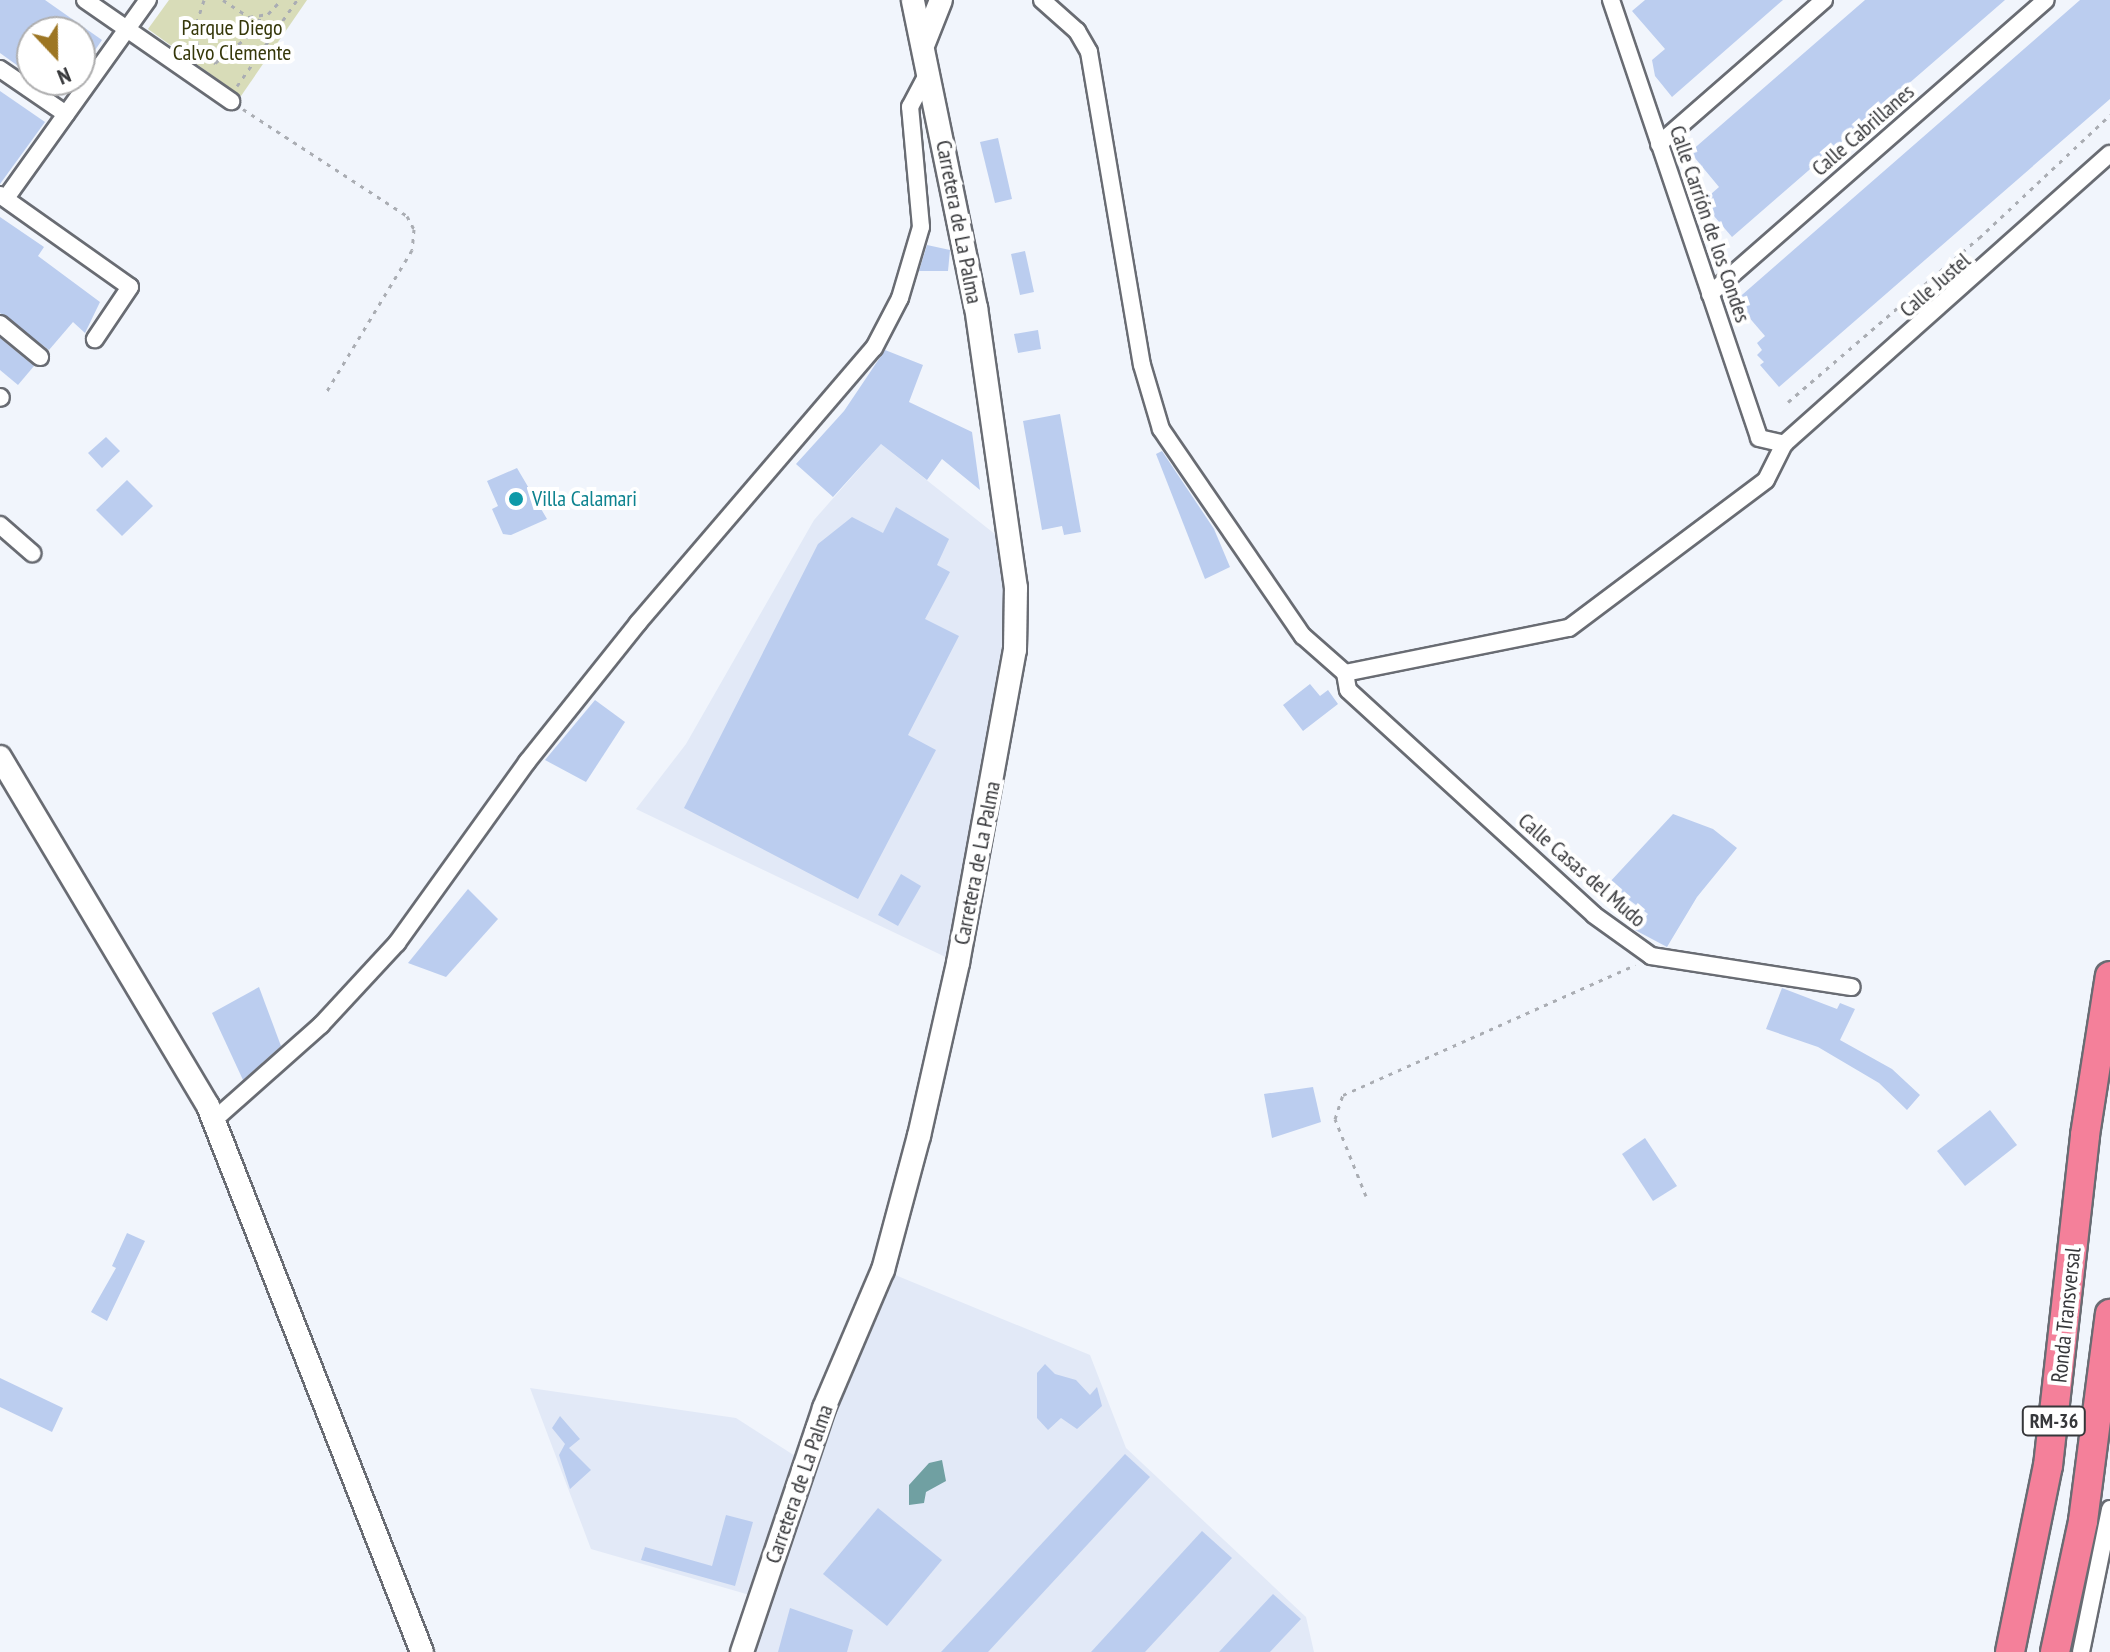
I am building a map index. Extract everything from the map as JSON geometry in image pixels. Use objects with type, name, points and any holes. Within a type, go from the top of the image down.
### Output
[{"type":"highway","name":"Ronda Transversal","points":[[2010,1652],[2048,1466],[2085,1135],[2110,976]]},
{"type":"highway","name":"Ronda Transversal","points":[[2055,1652],[2087,1497],[2110,1314]]},
{"type":"main road","name":"Carretera de La Palma","points":[[742,1652],[824,1408],[883,1270],[919,1136],[961,948],[1015,650],[1016,588],[976,308],[913,0]]},
{"type":"main road","name":"Carretera de La Palma","points":[[924,48],[926,27],[941,0]]},
{"type":"main road","points":[[0,757],[214,1120],[422,1652]]},
{"type":"street","points":[[85,0],[229,100]]},
{"type":"street","points":[[95,339],[130,287],[3,196],[148,0]]},
{"type":"street","points":[[1042,0],[1067,21]]},
{"type":"street","points":[[1056,0],[1067,21]]},
{"type":"street","name":"Calle Carrión de los Condes","points":[[1611,0],[1759,438],[1784,444]]},
{"type":"street","points":[[1659,144],[1824,0]]},
{"type":"street","name":"Calle Cabrillanes","points":[[1710,294],[2046,0]]},
{"type":"street","name":"Calle Casas del Mudo","points":[[1067,21],[1089,52],[1142,365],[1161,429],[1303,636],[1345,673],[1348,690],[1594,915],[1651,956],[1852,987]]},
{"type":"street","points":[[0,69],[66,114]]},
{"type":"street","points":[[214,1120],[321,1025],[397,943],[573,704],[874,348],[900,298],[921,227],[910,107],[929,71]]},
{"type":"street","name":"Calle Justel","points":[[1784,444],[2110,154]]},
{"type":"street","points":[[0,324],[40,357]]},
{"type":"street","points":[[1345,673],[1569,628],[1766,480],[1784,444]]},
{"type":"street","points":[[0,525],[32,553]]},
{"type":"street","points":[[2081,1652],[2110,1509]]},
{"type":"path","points":[[204,0],[194,31],[199,50],[215,63],[246,38],[261,17],[281,0]]},
{"type":"path","points":[[223,0],[238,14],[261,17]]},
{"type":"path","points":[[297,0],[229,100],[407,216],[414,229],[412,250],[327,391]]},
{"type":"path","points":[[1788,402],[1979,238],[2110,115]]},
{"type":"path","points":[[1366,1196],[1335,1119],[1343,1095],[1634,968],[1642,949]]},
{"type":"shaded area","points":[[881,444],[1010,546],[1016,588],[958,963],[636,809],[686,744],[814,520]]},
{"type":"shaded area","points":[[883,1270],[1090,1355],[1126,1448],[1306,1617],[1314,1652],[742,1652],[760,1598],[591,1549],[530,1388],[736,1418],[806,1463]]},
{"type":"green space","name":"Parque Diego Calvo Clemente","points":[[169,0],[307,0],[241,96],[148,29]]},
{"type":"water","points":[[942,1460],[946,1481],[926,1492],[924,1503],[909,1505],[909,1485],[929,1463]]},
{"type":"building","points":[[0,0],[45,0],[68,16],[16,16],[16,64],[0,53]]},
{"type":"building","points":[[1645,0],[1783,0],[1672,97],[1655,76],[1652,60],[1665,49],[1632,11]]},
{"type":"building","points":[[1865,0],[2005,0],[1732,237],[1702,202],[1719,187],[1690,152]]},
{"type":"building","points":[[2080,0],[2110,0],[2110,99],[1779,387],[1760,365],[1764,362],[1757,355],[1762,350],[1757,343],[1765,336],[1735,301]]},
{"type":"building","points":[[0,91],[45,122],[0,184]]},
{"type":"building","points":[[998,138],[1012,199],[995,203],[980,142]]},
{"type":"building","points":[[0,217],[44,247],[38,256],[100,302],[85,333],[73,322],[49,350],[0,313]]},
{"type":"building","points":[[927,245],[950,250],[948,271],[919,271]]},
{"type":"building","points":[[1025,251],[1034,292],[1020,295],[1011,254]]},
{"type":"building","points":[[1038,330],[1041,349],[1018,353],[1014,334]]},
{"type":"building","points":[[0,338],[34,366],[18,385],[0,370]]},
{"type":"building","points":[[885,350],[923,365],[909,402],[972,432],[980,490],[942,459],[927,480],[881,444],[833,497],[796,464],[844,411]]},
{"type":"building","points":[[1060,414],[1081,532],[1064,535],[1062,526],[1042,530],[1023,421]]},
{"type":"building","points":[[106,437],[120,451],[102,468],[88,453]]},
{"type":"building","points":[[1162,451],[1214,529],[1230,567],[1205,579],[1156,454]]},
{"type":"building","name":"Villa Calamari","points":[[517,468],[547,519],[511,535],[503,534],[492,509],[498,506],[487,481]]},
{"type":"building","points":[[127,480],[153,506],[122,536],[96,510]]},
{"type":"building","points":[[896,507],[949,539],[937,565],[950,572],[925,619],[959,636],[908,735],[936,750],[858,899],[684,808],[818,544],[852,517],[883,533]]},
{"type":"building","points":[[1310,684],[1320,696],[1328,690],[1338,704],[1303,731],[1283,705]]},
{"type":"building","points":[[595,700],[625,722],[586,782],[545,760]]},
{"type":"building","points":[[1673,814],[1713,829],[1737,848],[1697,897],[1667,947],[1635,930],[1648,914],[1608,884]]},
{"type":"building","points":[[901,874],[921,886],[898,926],[878,915]]},
{"type":"building","points":[[468,889],[498,919],[446,977],[408,963]]},
{"type":"building","points":[[259,987],[281,1046],[243,1080],[212,1013]]},
{"type":"building","points":[[1782,988],[1837,1009],[1840,1003],[1855,1009],[1840,1040],[1892,1069],[1920,1095],[1907,1110],[1879,1083],[1818,1047],[1766,1029]]},
{"type":"building","points":[[1313,1087],[1321,1122],[1272,1138],[1264,1094]]},
{"type":"building","points":[[1990,1110],[2017,1145],[1965,1186],[1937,1151]]},
{"type":"building","points":[[1645,1138],[1677,1186],[1653,1201],[1622,1154]]},
{"type":"building","points":[[127,1233],[145,1241],[107,1321],[91,1312],[116,1268],[112,1266]]},
{"type":"building","points":[[1045,1364],[1055,1374],[1076,1380],[1090,1395],[1097,1387],[1102,1406],[1077,1429],[1061,1418],[1048,1430],[1037,1418],[1037,1373]]},
{"type":"building","points":[[0,1378],[63,1408],[52,1432],[0,1407]]},
{"type":"building","points":[[560,1416],[580,1439],[569,1448],[591,1470],[570,1489],[559,1455],[565,1444],[552,1428]]},
{"type":"building","points":[[1125,1454],[1150,1477],[988,1652],[941,1652]]},
{"type":"building","points":[[878,1508],[942,1560],[887,1626],[823,1574]]},
{"type":"building","points":[[726,1515],[753,1522],[735,1586],[641,1560],[645,1547],[712,1566]]},
{"type":"building","points":[[1202,1531],[1232,1558],[1145,1652],[1091,1652]]},
{"type":"building","points":[[1273,1594],[1301,1619],[1270,1652],[1219,1652]]},
{"type":"building","points":[[790,1608],[853,1630],[847,1652],[778,1652]]},
{"type":"place","name":"Villa Calamari","points":[[516,499]]}]
